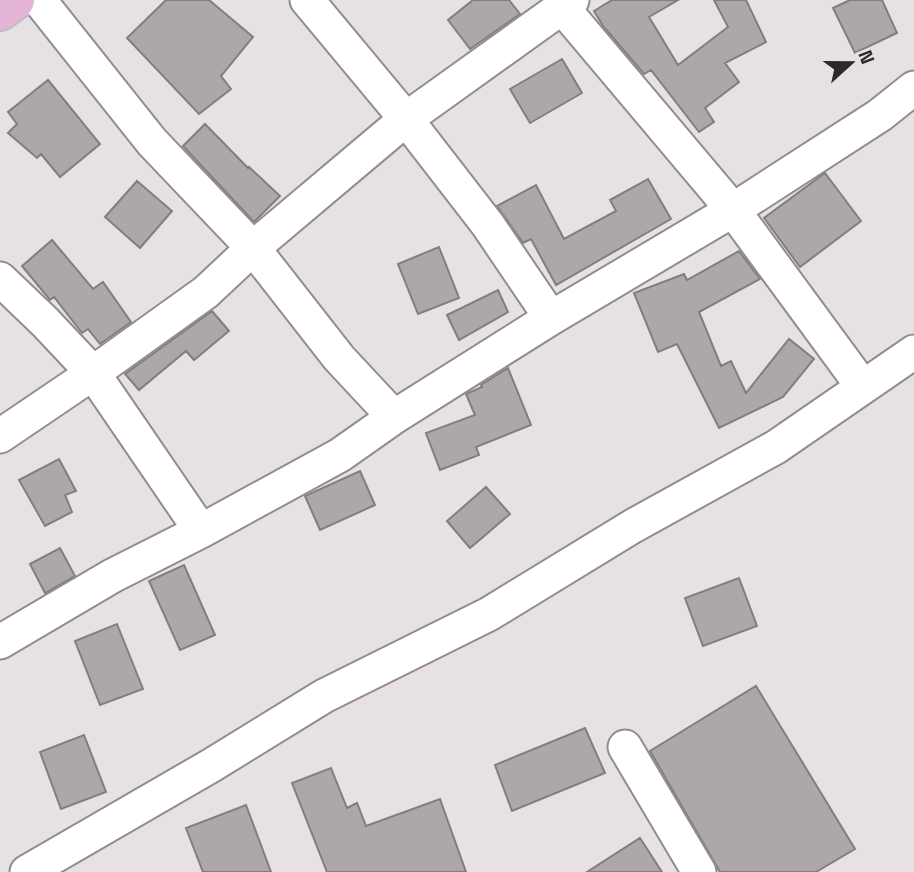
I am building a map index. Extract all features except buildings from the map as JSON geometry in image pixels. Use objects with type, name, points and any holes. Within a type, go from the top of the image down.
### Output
[{"type":"main road","points":[[0,10],[15,0]]},
{"type":"street","points":[[39,0],[152,142],[253,248],[339,358],[394,417]]},
{"type":"street","points":[[307,0],[406,118],[488,225],[551,318]]},
{"type":"street","points":[[0,436],[206,292],[253,248],[406,118],[567,4],[733,209],[863,387]]},
{"type":"street","points":[[0,642],[112,576],[340,455],[394,417],[551,318],[733,209],[880,115],[914,88]]},
{"type":"street","points":[[0,279],[93,373],[201,531]]},
{"type":"street","points":[[27,872],[212,765],[324,696],[489,614],[633,526],[776,447],[914,352]]},
{"type":"street","points":[[625,747],[699,872]]}]
